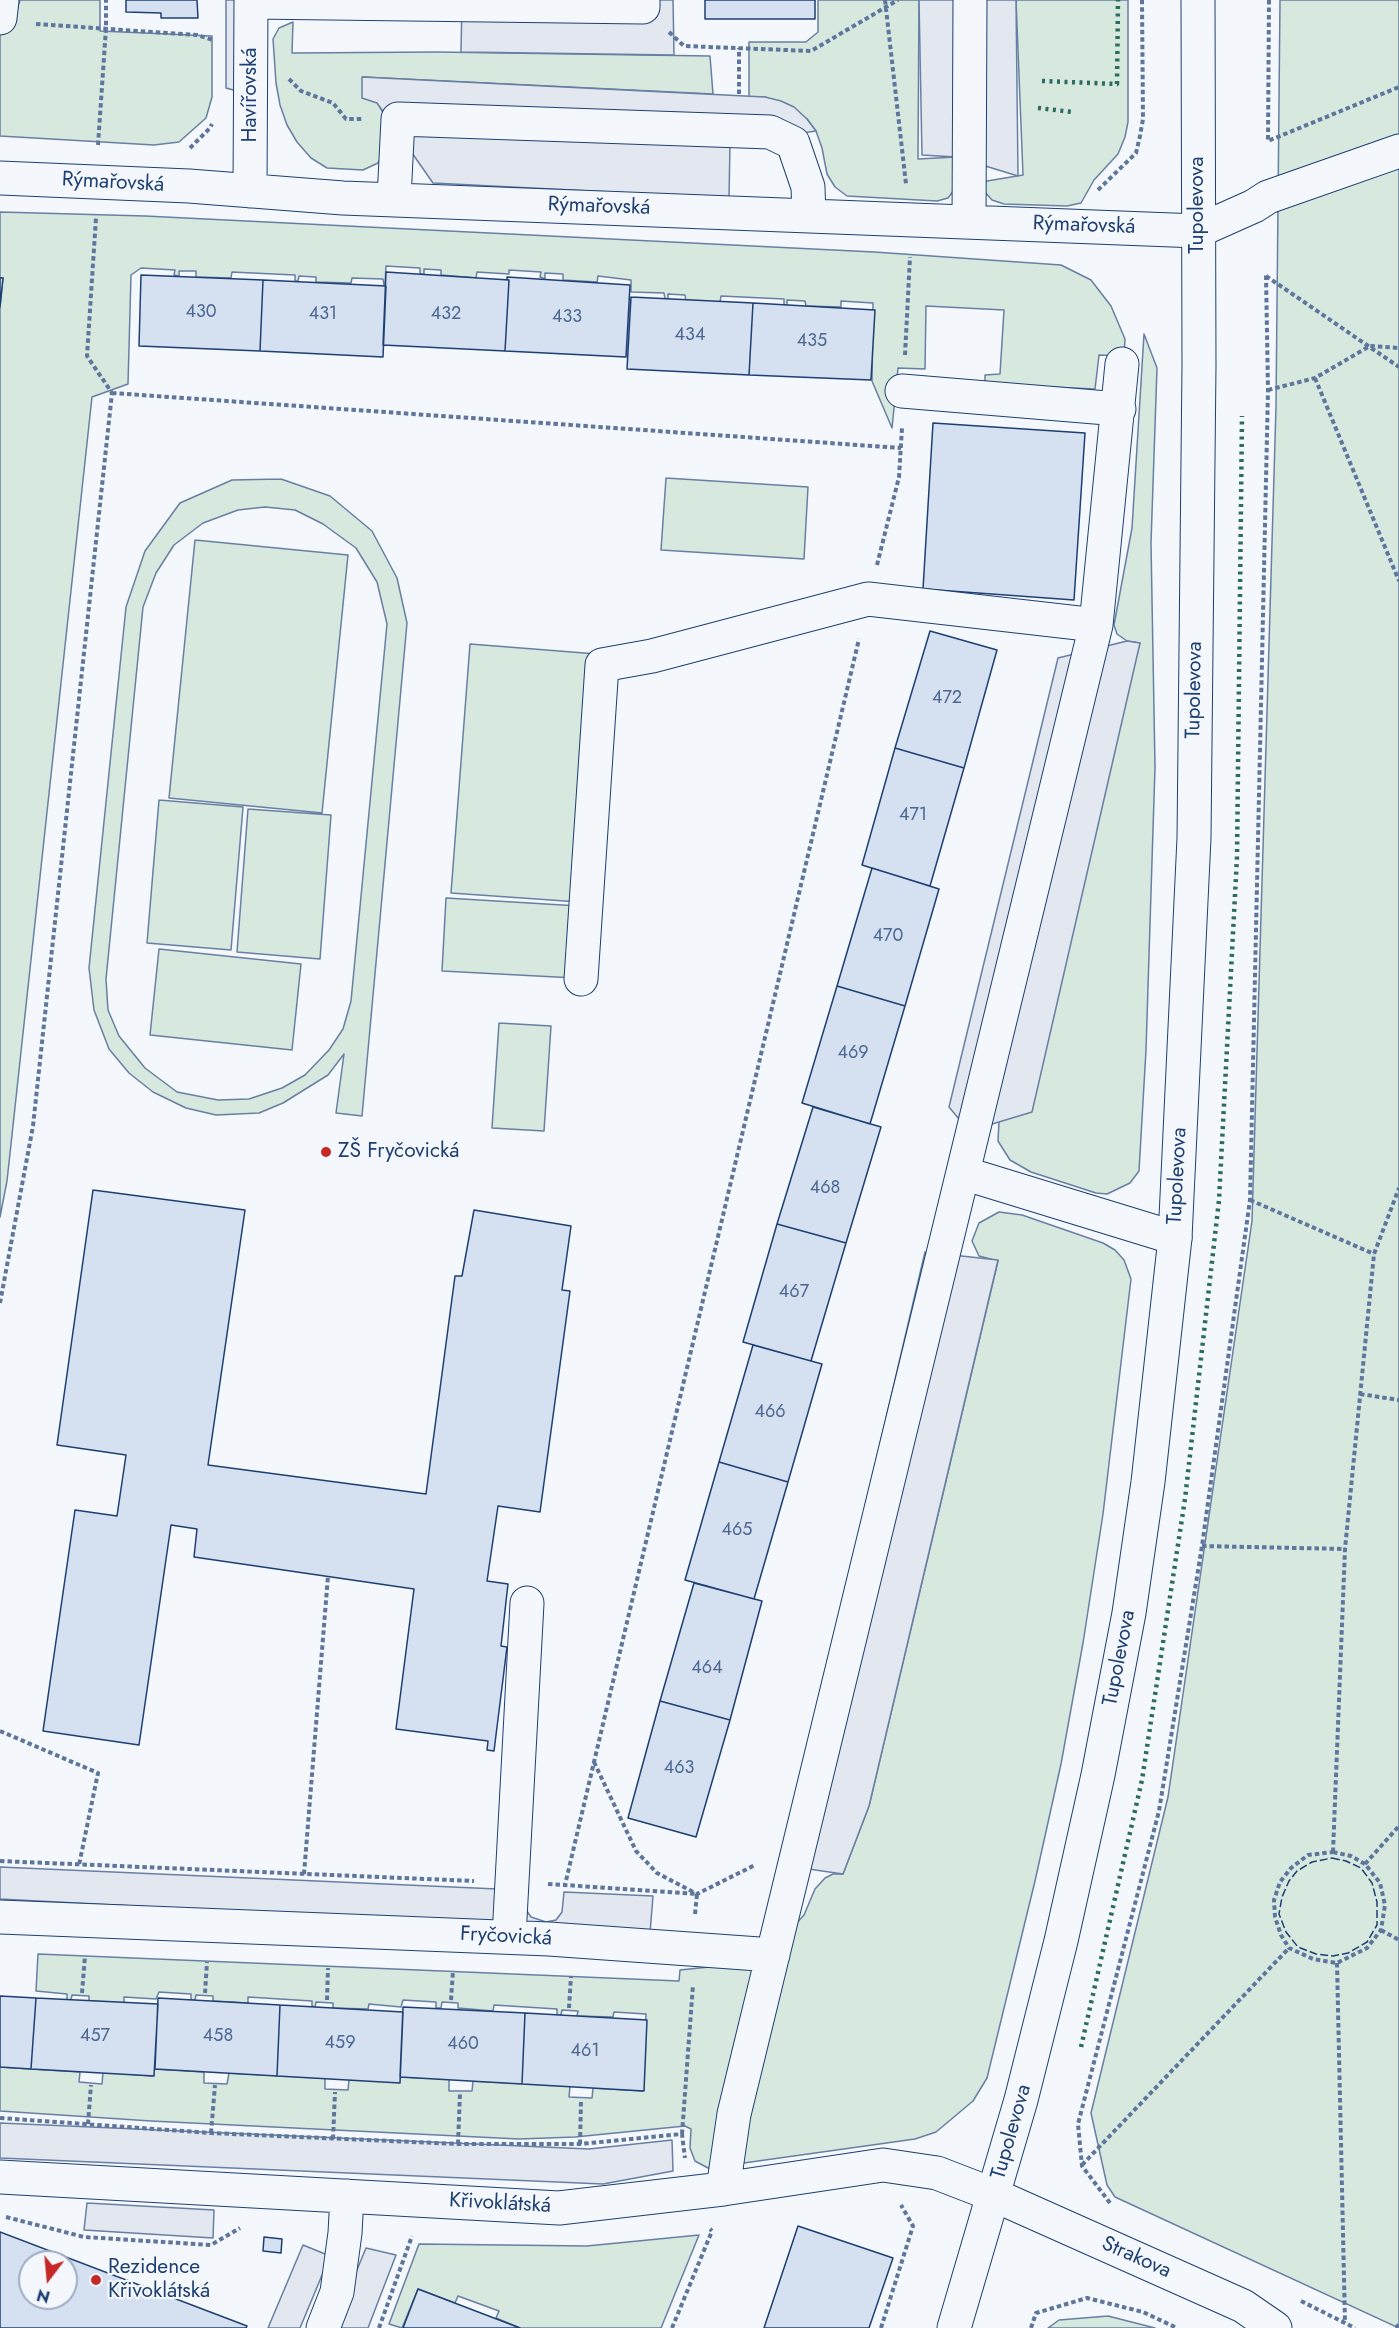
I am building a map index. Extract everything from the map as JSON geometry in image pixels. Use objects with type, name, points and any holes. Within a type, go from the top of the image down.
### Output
[{"type":"street","points":[[0,18],[2,0]]},
{"type":"street","points":[[969,222],[970,0]]},
{"type":"street","name":"Tupolevova","points":[[954,2328],[1021,2100],[1061,1941],[1098,1775],[1129,1612],[1148,1482],[1175,1238],[1194,838],[1199,365],[1198,0]]},
{"type":"street","points":[[250,1],[643,4]]},
{"type":"street","name":"Havířovská","points":[[250,1],[250,191]]},
{"type":"street","points":[[394,199],[398,119],[770,132],[794,143],[808,187],[809,216]]},
{"type":"street","points":[[1198,231],[1254,206],[1268,197],[1399,151]]},
{"type":"street","name":"Rýmařovská","points":[[0,178],[394,199],[1198,231]]},
{"type":"street","points":[[723,2188],[734,2114],[1096,625],[1122,364]]},
{"type":"street","points":[[902,391],[1119,409]]},
{"type":"street","points":[[581,979],[602,665],[652,656],[868,599],[1096,625]]},
{"type":"street","points":[[963,1173],[1175,1238]]},
{"type":"street","points":[[509,1937],[527,1604]]},
{"type":"street","name":"Fryčovická","points":[[0,1917],[509,1937],[773,1955]]},
{"type":"street","name":"Křivoklátská","points":[[0,2177],[559,2208],[690,2193],[883,2165],[937,2173],[994,2195]]},
{"type":"street","name":"Strakova","points":[[994,2195],[1244,2306],[1275,2328]]},
{"type":"street","points":[[323,2328],[337,2292],[345,2233],[347,2196]]},
{"type":"path","points":[[98,151],[106,0]]},
{"type":"path","points":[[565,1885],[868,599],[899,477],[911,251],[885,0]]},
{"type":"path","points":[[643,4],[684,46],[811,51],[898,0]]},
{"type":"path","points":[[1096,191],[1136,153],[1143,119],[1142,0]]},
{"type":"path","points":[[1269,0],[1268,141],[1399,87]]},
{"type":"path","points":[[35,24],[197,35],[222,43]]},
{"type":"path","points":[[738,131],[739,48]]},
{"type":"path","points":[[283,73],[301,91],[333,102],[346,119],[398,119]]},
{"type":"path","points":[[190,148],[210,128],[213,119]]},
{"type":"path","points":[[0,1303],[33,1126],[112,393],[87,356],[97,208]]},
{"type":"path","points":[[1119,2208],[1108,2202],[1082,2166],[1078,2124],[1159,1811],[1202,1546],[1250,1200],[1268,390],[1266,275],[1399,367]]},
{"type":"path","points":[[1268,390],[1315,378],[1370,346],[1399,348]]},
{"type":"path","points":[[1315,378],[1399,581]]},
{"type":"path","points":[[112,393],[901,448]]},
{"type":"path","points":[[1332,1852],[1345,1549],[1374,1254],[1399,1188]]},
{"type":"path","points":[[1250,1200],[1374,1254]]},
{"type":"path","points":[[1360,1394],[1399,1400]]},
{"type":"path","points":[[1202,1546],[1345,1549]]},
{"type":"path","points":[[304,1874],[328,1576]]},
{"type":"path","points":[[0,1731],[98,1773],[79,1865]]},
{"type":"path","points":[[594,1761],[636,1851],[657,1873],[697,1894]]},
{"type":"path","points":[[1365,1864],[1399,1826]]},
{"type":"path","points":[[1332,1852],[1351,1856],[1365,1864],[1380,1883],[1385,1905],[1381,1930],[1367,1948],[1337,1963],[1313,1959],[1289,1948],[1281,1935],[1275,1917],[1274,1900],[1280,1882],[1291,1868],[1308,1855],[1332,1852]]},
{"type":"path","points":[[0,1862],[565,1885],[697,1894],[764,1861]]},
{"type":"path","points":[[1381,1930],[1399,1940]]},
{"type":"path","points":[[1082,2166],[1289,1948]]},
{"type":"path","points":[[82,1993],[86,1950]]},
{"type":"path","points":[[205,1993],[207,1956]]},
{"type":"path","points":[[327,2000],[328,1961]]},
{"type":"path","points":[[1337,1963],[1346,2323]]},
{"type":"path","points":[[451,2000],[453,1967]]},
{"type":"path","points":[[569,2008],[571,1972]]},
{"type":"path","points":[[672,2328],[712,2231],[698,2223],[690,2193],[682,2134],[694,1979]]},
{"type":"path","points":[[87,2124],[91,2085]]},
{"type":"path","points":[[211,2133],[215,2085]]},
{"type":"path","points":[[333,2139],[336,2092]]},
{"type":"path","points":[[458,2144],[460,2093]]},
{"type":"path","points":[[580,2144],[581,2100]]},
{"type":"path","points":[[0,2118],[211,2133],[458,2144],[580,2144],[682,2134]]},
{"type":"path","points":[[880,2328],[913,2226],[902,2205],[892,2202]]},
{"type":"path","points":[[0,2216],[84,2236],[211,2246],[245,2224]]},
{"type":"path","points":[[379,2328],[412,2236],[401,2236]]},
{"type":"path","points":[[1294,2297],[1355,2328]]},
{"type":"path","points":[[1030,2328],[1036,2313],[1087,2298],[1143,2312],[1177,2328]]},
{"type":"path","points":[[1396,2328],[1399,2324]]},
{"type":"shaded area","points":[[20,0],[100,0],[100,31],[212,36],[212,97],[206,118],[179,142],[154,145],[0,136],[0,27],[15,16]]},
{"type":"shaded area","points":[[226,0],[241,0],[241,92],[226,88]]},
{"type":"shaded area","points":[[462,0],[673,0],[674,55],[461,52]]},
{"type":"shaded area","points":[[818,0],[919,0],[918,159],[956,157],[954,190],[948,198],[937,201],[847,196],[835,187],[827,174],[816,131],[807,119],[765,97],[749,97],[749,42],[806,42],[818,32]]},
{"type":"shaded area","points":[[919,0],[1016,0],[1018,176],[956,157],[922,155]]},
{"type":"shaded area","points":[[1016,0],[1128,0],[1128,122],[1125,137],[1118,154],[1094,180],[1081,203],[1067,206],[1004,204],[992,200],[984,191],[981,182],[1023,175]]},
{"type":"shaded area","points":[[1280,0],[1399,0],[1399,2328],[1115,2197],[1107,2185],[1091,2113],[1168,1797],[1252,1221],[1276,407]]},
{"type":"shaded area","points":[[293,22],[292,53],[437,52],[710,56],[713,94],[363,77],[386,118],[386,150],[378,163],[363,170],[327,168],[311,158],[297,142],[287,125],[280,105],[273,39],[279,28]]},
{"type":"shaded area","points":[[362,77],[765,97],[794,107],[816,131],[730,143],[729,198],[433,183],[377,103],[362,98]]},
{"type":"shaded area","points":[[0,212],[145,216],[874,252],[1061,265],[1091,280],[1111,306],[1125,339],[1124,356],[1099,355],[1095,389],[985,384],[985,375],[1000,374],[1004,310],[926,306],[925,369],[898,368],[892,428],[872,381],[873,303],[841,301],[841,307],[806,306],[805,301],[787,300],[787,306],[784,305],[784,299],[721,296],[720,302],[686,301],[685,295],[668,294],[668,299],[665,299],[664,293],[631,292],[631,280],[598,276],[597,282],[563,280],[563,274],[545,273],[545,279],[540,277],[541,272],[509,270],[509,274],[477,272],[476,278],[441,275],[441,270],[424,269],[424,274],[420,274],[420,268],[386,266],[385,285],[383,279],[352,278],[351,283],[316,282],[316,277],[299,276],[298,281],[295,281],[295,275],[232,272],[231,278],[196,277],[196,271],[179,271],[179,276],[174,275],[175,270],[141,268],[131,275],[128,384],[92,397],[7,1181],[0,1217],[0,307],[3,278],[0,278]]},
{"type":"shaded area","points":[[1144,334],[1157,368],[1151,543],[1155,767],[1146,1050],[1139,1171],[1130,1183],[1107,1194],[1096,1193],[1031,1172],[1010,1160],[998,1141],[999,1121],[1140,643],[1127,641],[1117,634],[1114,625],[1132,528]]},
{"type":"shaded area","points":[[666,478],[808,487],[804,559],[661,550]]},
{"type":"shaded area","points":[[281,479],[330,496],[372,531],[397,578],[407,623],[362,1116],[336,1113],[344,1054],[328,1075],[283,1103],[259,1113],[216,1115],[186,1108],[153,1092],[129,1073],[109,1049],[94,1010],[89,968],[126,607],[145,551],[180,503],[232,480]],"holes":[[[265,507],[295,510],[323,524],[356,548],[377,582],[387,624],[351,1001],[343,1029],[329,1050],[305,1075],[282,1088],[249,1099],[218,1100],[177,1092],[145,1068],[119,1036],[108,1010],[106,979],[143,607],[156,573],[174,545],[203,523],[238,510]]]},
{"type":"shaded area","points":[[195,540],[348,555],[322,813],[169,798]]},
{"type":"shaded area","points":[[1127,641],[1140,643],[1032,1112],[969,1131],[949,1107],[1058,658]]},
{"type":"shaded area","points":[[470,644],[597,654],[579,902],[451,893]]},
{"type":"shaded area","points":[[159,800],[243,807],[231,950],[147,943]]},
{"type":"shaded area","points":[[248,809],[331,815],[320,959],[237,952]]},
{"type":"shaded area","points":[[446,898],[579,906],[575,978],[442,971]]},
{"type":"shaded area","points":[[159,949],[301,964],[292,1050],[150,1035]]},
{"type":"shaded area","points":[[499,1023],[551,1026],[544,1131],[492,1128]]},
{"type":"shaded area","points":[[999,1212],[1022,1215],[1103,1243],[1115,1250],[1124,1260],[1131,1279],[1103,1514],[1061,1764],[987,2078],[973,2101],[936,2132],[915,2139],[708,2168],[695,2161],[690,2148],[691,2129],[685,2126],[575,2137],[519,2139],[151,2121],[0,2111],[0,2067],[80,2072],[79,2082],[102,2084],[103,2072],[152,2076],[154,2069],[204,2072],[204,2083],[227,2084],[229,2073],[325,2078],[325,2089],[348,2090],[349,2080],[400,2077],[449,2079],[449,2091],[472,2091],[473,2081],[570,2086],[569,2097],[592,2098],[593,2088],[643,2091],[646,2014],[614,2012],[613,2017],[577,2016],[578,2011],[562,2010],[561,2015],[557,2015],[557,2009],[494,2005],[493,2011],[458,2008],[458,2003],[442,2002],[441,2008],[436,2008],[436,2002],[403,2000],[401,2007],[369,2004],[368,2009],[333,2008],[333,2003],[316,2002],[315,2007],[312,2006],[312,2001],[248,1997],[248,2003],[213,2001],[213,1996],[196,1995],[195,2000],[191,2000],[191,1994],[159,1992],[156,1999],[124,1997],[124,2003],[89,2001],[89,1996],[72,1995],[71,2000],[67,2000],[67,1994],[36,1991],[38,1954],[679,1981],[680,1970],[709,1967],[783,1938],[804,1915],[815,1889],[825,1878],[833,1874],[843,1874],[869,1806],[998,1261],[979,1256],[972,1241],[979,1223]]},
{"type":"shaded area","points":[[925,1252],[998,1260],[869,1806],[843,1874],[781,1865]]},
{"type":"shaded area","points":[[0,1867],[520,1890],[522,1904],[531,1917],[546,1922],[556,1920],[562,1912],[564,1892],[653,1896],[650,1933],[0,1899]]},
{"type":"shaded area","points":[[0,2123],[589,2149],[672,2140],[673,2171],[603,2184],[0,2158]]},
{"type":"shaded area","points":[[87,2203],[214,2210],[213,2238],[84,2230]]},
{"type":"shaded area","points":[[699,2235],[661,2328],[520,2328],[496,2318],[499,2311],[458,2296],[455,2303],[418,2289],[402,2328],[389,2324],[419,2244],[587,2246]]},
{"type":"shaded area","points":[[303,2245],[330,2256],[300,2328],[268,2328]]},
{"type":"shaded area","points":[[366,2248],[396,2255],[368,2328],[333,2328]]},
{"type":"shaded area","points":[[1108,2316],[1155,2328],[1048,2328],[1059,2320]]},
{"type":"building","points":[[126,0],[197,0],[198,18],[161,18],[161,13],[126,12]]},
{"type":"building","points":[[705,0],[815,0],[815,19],[705,19]]},
{"type":"building","points":[[386,272],[509,280],[505,351],[383,345]]},
{"type":"building","points":[[141,275],[263,280],[260,351],[139,346]]},
{"type":"building","points":[[507,277],[630,285],[626,357],[505,351],[509,280]]},
{"type":"building","points":[[0,278],[3,278],[0,307]]},
{"type":"building","points":[[263,280],[386,286],[383,357],[260,351]]},
{"type":"building","points":[[631,297],[753,303],[749,375],[627,369]]},
{"type":"building","points":[[753,303],[875,310],[871,380],[749,375]]},
{"type":"building","points":[[933,423],[1085,433],[1074,600],[923,589]]},
{"type":"building","points":[[930,631],[997,650],[964,768],[895,748]]},
{"type":"building","points":[[895,748],[964,768],[930,886],[862,865]]},
{"type":"building","points":[[872,868],[939,889],[905,1006],[837,986]]},
{"type":"building","points":[[837,986],[905,1006],[870,1124],[802,1103]]},
{"type":"building","points":[[813,1107],[881,1127],[846,1243],[777,1224]]},
{"type":"building","points":[[93,1190],[245,1210],[208,1465],[426,1494],[455,1276],[462,1276],[474,1210],[571,1226],[562,1290],[570,1291],[540,1512],[498,1506],[487,1581],[508,1584],[501,1646],[507,1647],[494,1751],[487,1750],[488,1741],[396,1729],[414,1589],[194,1557],[197,1529],[171,1525],[139,1745],[43,1731],[75,1510],[117,1516],[126,1455],[57,1445]]},
{"type":"building","points":[[777,1224],[846,1243],[811,1361],[743,1342]]},
{"type":"building","points":[[753,1345],[822,1364],[788,1482],[719,1462]]},
{"type":"building","points":[[719,1462],[788,1482],[754,1599],[685,1580]]},
{"type":"building","points":[[694,1583],[762,1601],[730,1720],[660,1701]]},
{"type":"building","points":[[660,1701],[730,1720],[696,1837],[628,1818]]},
{"type":"building","points":[[0,1996],[36,1998],[31,2069],[0,2067]]},
{"type":"building","points":[[36,1998],[158,2004],[154,2076],[31,2069]]},
{"type":"building","points":[[158,1998],[280,2005],[277,2076],[155,2069]]},
{"type":"building","points":[[280,2005],[403,2012],[400,2083],[277,2076]]},
{"type":"building","points":[[403,2007],[525,2013],[522,2084],[400,2077]]},
{"type":"building","points":[[525,2013],[647,2020],[644,2091],[522,2084]]},
{"type":"building","points":[[798,2226],[893,2258],[869,2328],[764,2328]]},
{"type":"building","name":"Rezidence Křivoklátská","points":[[0,2232],[47,2250],[18,2250],[18,2310],[78,2310],[78,2262],[247,2326],[246,2328],[0,2328]]},
{"type":"building","points":[[264,2237],[282,2239],[281,2253],[263,2251]]},
{"type":"building","points":[[418,2289],[520,2328],[403,2328]]},
{"type":"hedge","points":[[1042,81],[1117,84],[1118,0]]},
{"type":"hedge","points":[[1038,108],[1072,112]]},
{"type":"hedge","points":[[1081,2047],[1142,1780],[1185,1499],[1219,1200],[1237,857],[1242,416]]},
{"type":"fence","points":[[1332,1858],[1361,1868],[1372,1883],[1377,1902],[1377,1925],[1367,1942],[1348,1953],[1333,1956],[1316,1954],[1298,1947],[1286,1932],[1279,1914],[1282,1897],[1289,1881],[1297,1871],[1312,1862],[1332,1858]]},
{"type":"place","name":"ZŠ Fryčovická","points":[[326,1152]]},
{"type":"place","name":"Rezidence Křivoklátská","points":[[96,2280]]}]
